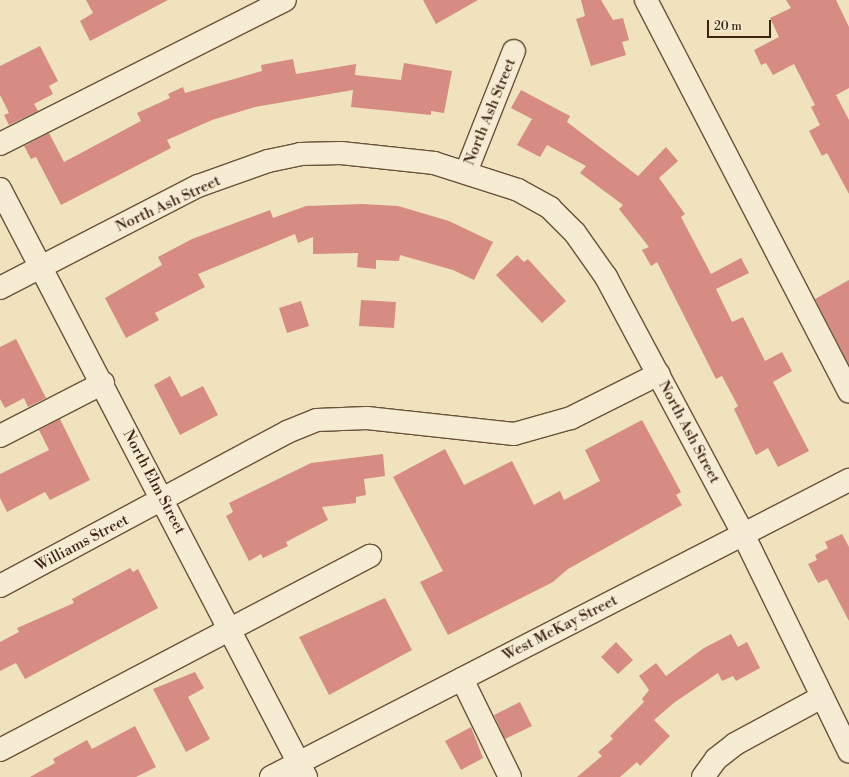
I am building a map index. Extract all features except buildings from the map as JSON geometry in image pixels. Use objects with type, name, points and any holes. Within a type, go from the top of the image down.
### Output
[{"type":"street","points":[[0,144],[285,0]]},
{"type":"street","points":[[646,0],[849,392]]},
{"type":"street","name":"North Ash Street","points":[[466,172],[514,51]]},
{"type":"street","name":"North Ash Street","points":[[0,288],[198,186],[268,161],[300,154],[341,153],[434,164],[466,172],[518,190],[550,208],[575,233],[606,276],[743,534],[849,751]]},
{"type":"street","name":"North Elm Street","points":[[0,189],[232,630],[302,770]]},
{"type":"street","name":"Williams Street","points":[[0,586],[164,500],[287,432],[317,420],[366,418],[514,434],[571,418],[659,374]]},
{"type":"street","points":[[0,436],[103,383]]},
{"type":"street","name":"West McKay Street","points":[[271,777],[302,770],[462,679],[849,480]]},
{"type":"street","points":[[0,750],[232,630],[370,556]]},
{"type":"street","points":[[462,679],[510,777]]},
{"type":"street","points":[[703,777],[716,759],[735,744],[822,697]]}]
